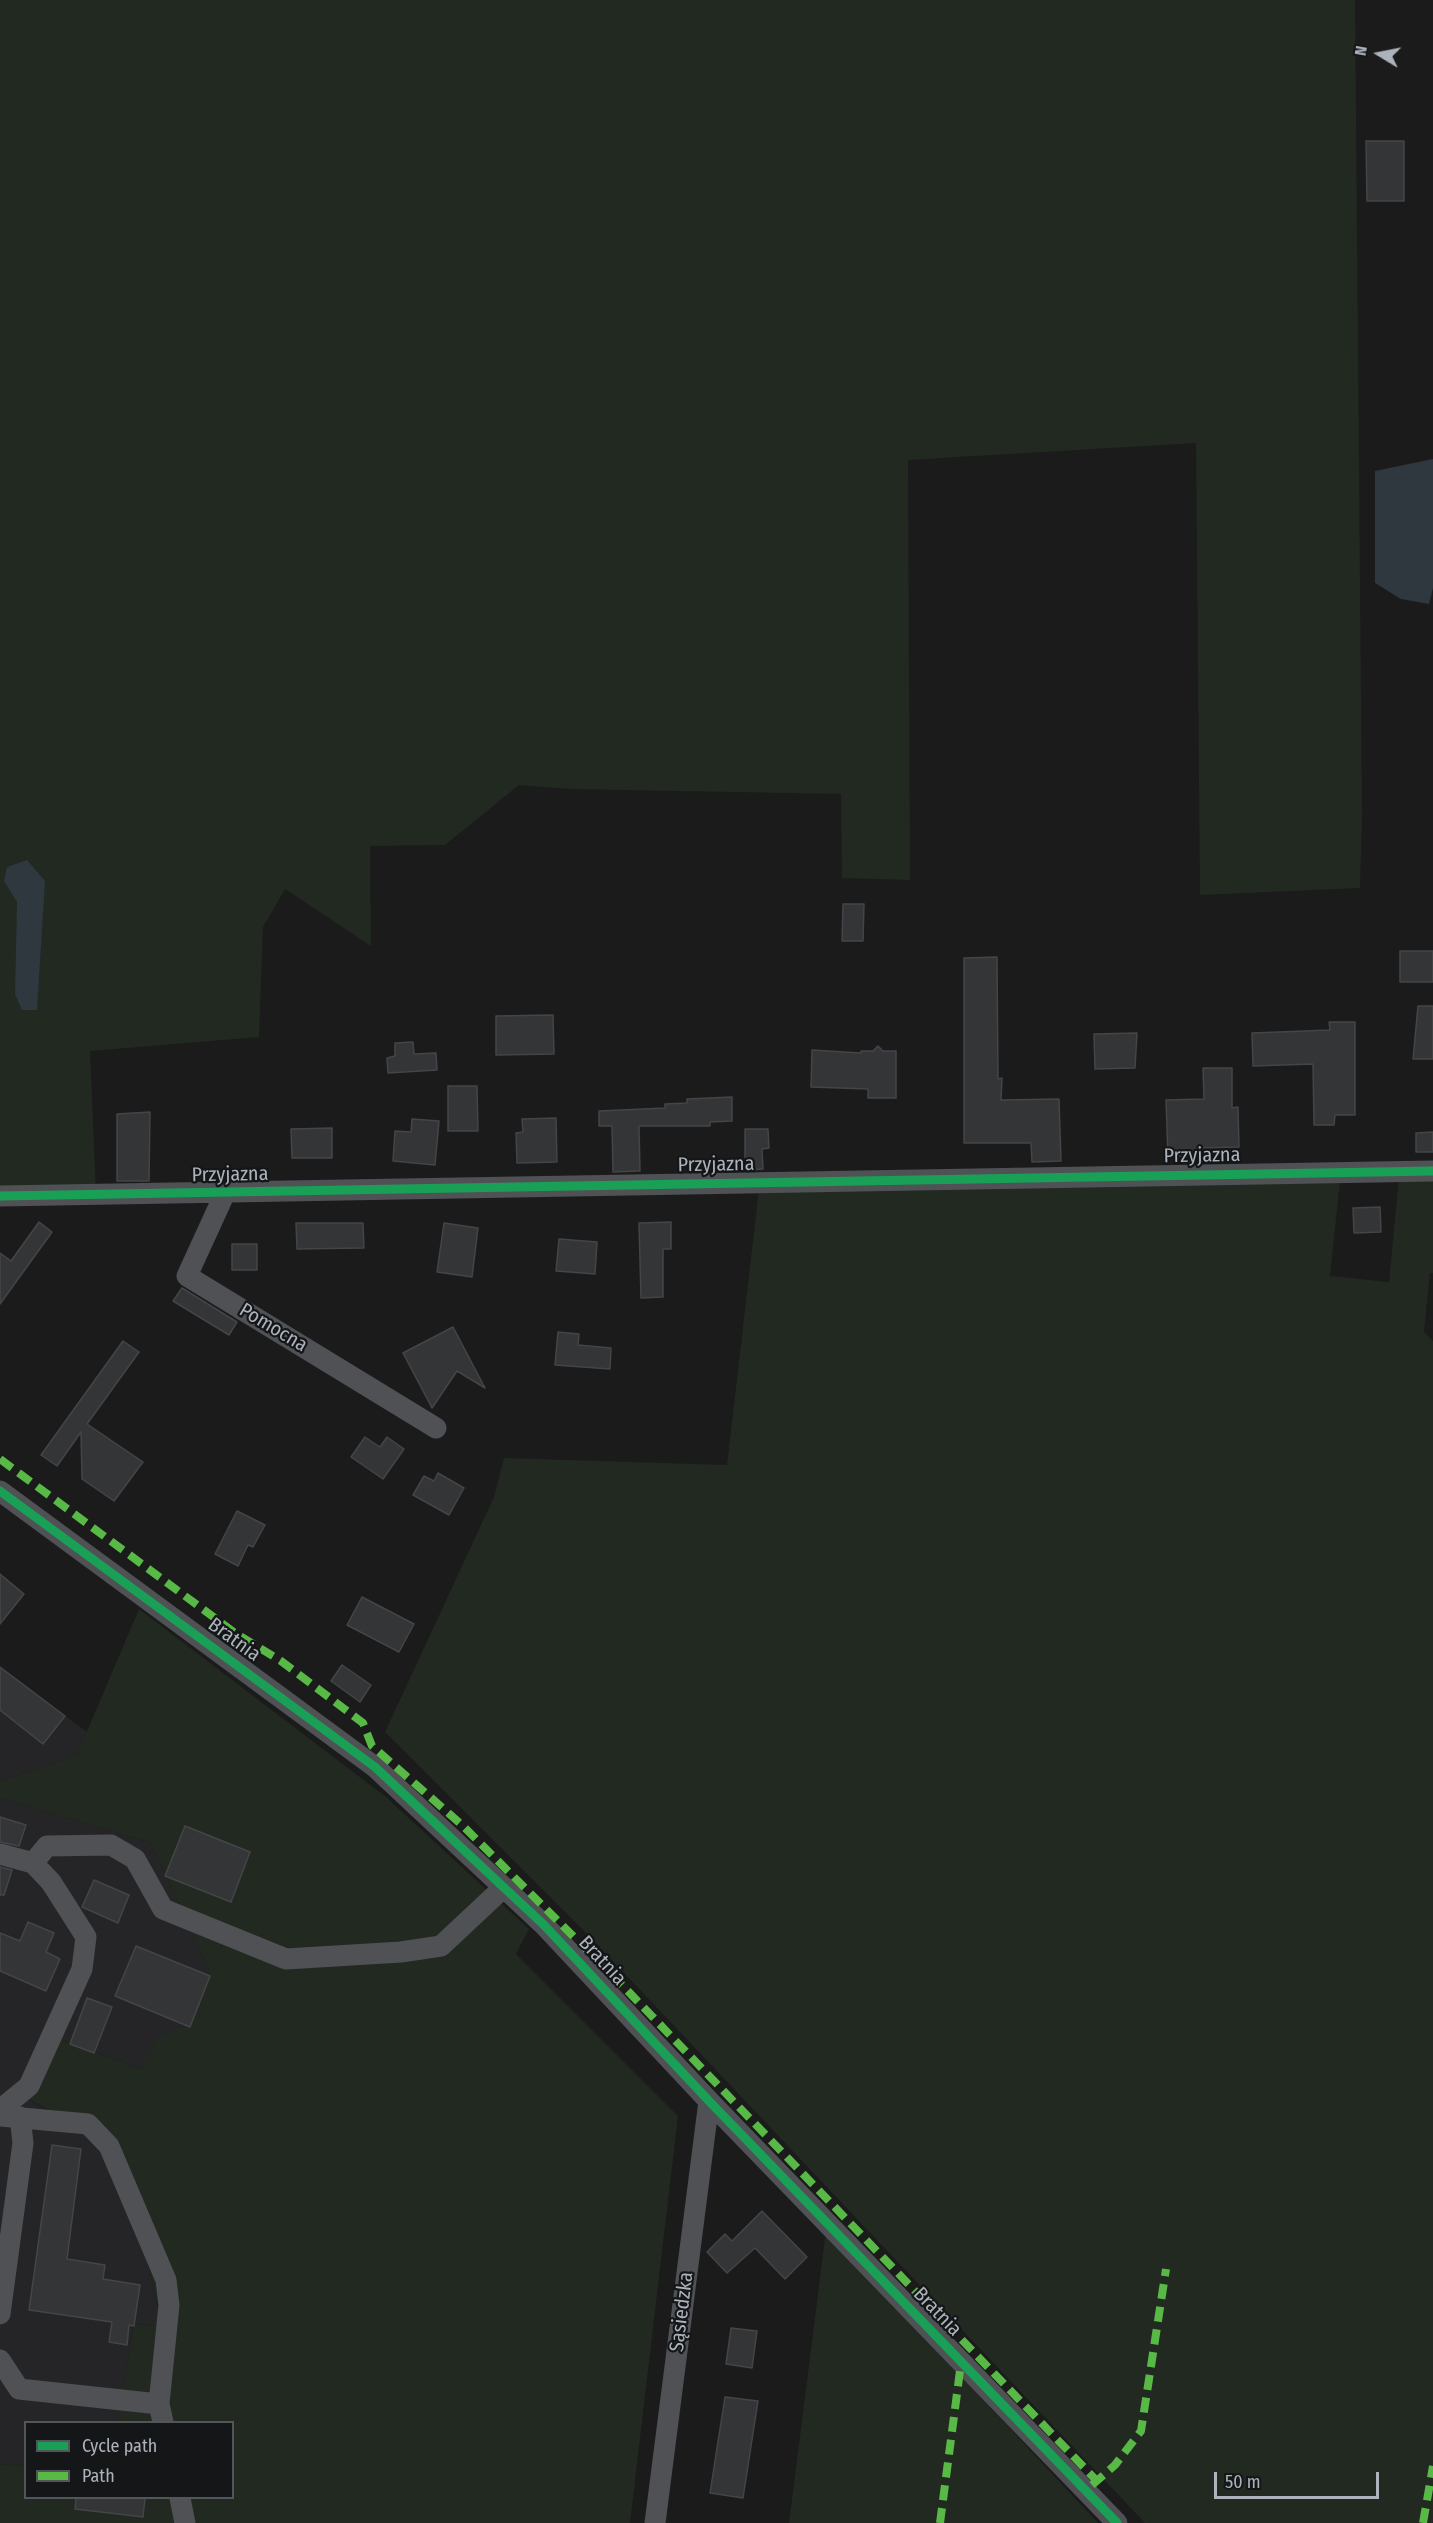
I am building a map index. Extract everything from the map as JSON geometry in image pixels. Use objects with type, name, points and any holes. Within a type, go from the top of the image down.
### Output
[{"type":"street","name":"Przyjazna","points":[[0,1196],[1433,1171]]},
{"type":"street","name":"Pomocna","points":[[225,1193],[187,1276],[436,1428]]},
{"type":"street","name":"Bratnia","points":[[0,1491],[375,1767],[544,1925],[709,2102],[1117,2523]]},
{"type":"street","points":[[33,1863],[47,1846],[111,1845],[135,1859],[163,1910],[286,1959],[402,1952],[441,1946],[504,1887]]},
{"type":"street","points":[[0,1854],[33,1863],[51,1882],[86,1937],[82,1970],[29,2086],[7,2114]]},
{"type":"street","name":"Sąsiedzka","points":[[655,2523],[709,2102]]},
{"type":"street","points":[[0,2314],[23,2143],[7,2114]]},
{"type":"street","points":[[0,2360],[19,2389],[161,2413],[169,2305],[166,2280],[109,2146],[88,2124],[7,2114]]},
{"type":"street","points":[[180,2499],[185,2523]]},
{"type":"shaded area","points":[[0,0],[1355,0],[1362,817],[1360,888],[1200,895],[1196,443],[908,460],[910,880],[842,878],[841,794],[571,789],[519,785],[445,845],[370,846],[371,946],[285,889],[263,927],[259,1037],[90,1051],[96,1195],[0,1196]]},
{"type":"shaded area","points":[[1433,459],[1433,588],[1429,604],[1401,599],[1375,583],[1375,471]]},
{"type":"shaded area","points":[[27,860],[45,881],[37,1010],[22,1010],[15,994],[17,902],[4,881],[7,867]]},
{"type":"shaded area","points":[[1400,1168],[1433,1169],[1433,1273],[1430,1273],[1424,1332],[1433,1341],[1433,2523],[1145,2523],[589,1936],[385,1732],[494,1497],[504,1458],[727,1465],[760,1181],[1341,1172],[1330,1276],[1389,1282]]},
{"type":"shaded area","points":[[139,1609],[386,1797],[529,1929],[516,1954],[678,2116],[630,2523],[0,2523],[0,2464],[24,2466],[24,2499],[234,2499],[234,2421],[118,2421],[134,2324],[157,2326],[159,2314],[141,2238],[123,2190],[111,2167],[96,2146],[70,2123],[17,2093],[51,2036],[142,2069],[149,2052],[158,2039],[171,2031],[189,2025],[210,1972],[151,1843],[0,1798],[0,1781],[77,1755]]},
{"type":"shaded area","points":[[0,1667],[87,1732],[77,1755],[0,1781]]},
{"type":"shaded area","points":[[0,1798],[151,1843],[210,1972],[189,2027],[142,2069],[52,2036],[18,2093],[77,2128],[107,2160],[139,2224],[159,2314],[157,2326],[134,2324],[118,2421],[24,2421],[24,2466],[0,2464]]},
{"type":"shaded area","points":[[826,2231],[1098,2523],[789,2523]]},
{"type":"building","points":[[1366,141],[1404,141],[1404,201],[1367,201]]},
{"type":"building","points":[[843,904],[864,904],[863,941],[842,941]]},
{"type":"building","points":[[1400,951],[1433,951],[1433,982],[1400,982]]},
{"type":"building","points":[[997,957],[998,1079],[1002,1078],[1001,1100],[1059,1099],[1061,1161],[1032,1162],[1031,1143],[964,1143],[964,958]]},
{"type":"building","points":[[1418,1006],[1433,1006],[1433,1059],[1413,1059]]},
{"type":"building","points":[[553,1015],[554,1054],[496,1055],[496,1016]]},
{"type":"building","points":[[1329,1022],[1355,1022],[1355,1115],[1335,1115],[1334,1125],[1314,1125],[1313,1064],[1253,1066],[1252,1033],[1330,1030]]},
{"type":"building","points":[[1137,1033],[1135,1068],[1095,1069],[1094,1034]]},
{"type":"building","points":[[413,1042],[414,1054],[436,1053],[437,1070],[388,1073],[387,1058],[395,1056],[395,1043]]},
{"type":"building","points":[[878,1046],[883,1051],[896,1051],[896,1098],[868,1098],[868,1089],[811,1087],[812,1050],[861,1053],[861,1051],[873,1051]]},
{"type":"building","points":[[1203,1068],[1232,1068],[1232,1108],[1238,1107],[1239,1147],[1199,1148],[1199,1155],[1168,1157],[1166,1100],[1204,1099]]},
{"type":"building","points":[[448,1086],[477,1086],[478,1131],[448,1131]]},
{"type":"building","points":[[732,1097],[732,1121],[710,1122],[710,1126],[639,1126],[640,1171],[613,1172],[612,1126],[599,1126],[599,1111],[665,1108],[665,1104],[687,1103],[687,1099]]},
{"type":"building","points":[[150,1112],[149,1181],[117,1181],[117,1114]]},
{"type":"building","points":[[556,1118],[557,1162],[517,1163],[516,1133],[523,1132],[522,1119]]},
{"type":"building","points":[[412,1119],[439,1121],[435,1165],[393,1161],[395,1131],[411,1132]]},
{"type":"building","points":[[332,1128],[332,1158],[292,1158],[291,1129]]},
{"type":"building","points":[[745,1129],[768,1129],[769,1148],[762,1149],[763,1169],[745,1170]]},
{"type":"building","points":[[1433,1132],[1433,1152],[1416,1152],[1416,1133]]},
{"type":"building","points":[[1380,1207],[1381,1232],[1354,1233],[1353,1208]]},
{"type":"building","points":[[39,1222],[52,1232],[0,1304],[0,1253],[11,1261]]},
{"type":"building","points":[[671,1222],[671,1249],[663,1249],[663,1297],[641,1298],[639,1223]]},
{"type":"building","points":[[296,1223],[363,1223],[364,1248],[297,1249]]},
{"type":"building","points":[[444,1223],[478,1228],[472,1277],[437,1272]]},
{"type":"building","points":[[559,1239],[597,1242],[595,1274],[556,1271]]},
{"type":"building","points":[[232,1244],[257,1244],[257,1270],[232,1270]]},
{"type":"building","points":[[182,1288],[237,1322],[229,1335],[173,1301]]},
{"type":"building","points":[[453,1327],[485,1388],[457,1371],[432,1408],[403,1353]]},
{"type":"building","points":[[558,1332],[579,1334],[578,1345],[611,1348],[610,1369],[555,1365]]},
{"type":"building","points":[[123,1341],[139,1352],[87,1424],[143,1462],[114,1501],[82,1479],[81,1432],[57,1466],[41,1455]]},
{"type":"building","points":[[365,1437],[380,1447],[387,1437],[404,1449],[383,1479],[351,1457]]},
{"type":"building","points":[[438,1473],[464,1488],[449,1515],[413,1495],[424,1476],[434,1481]]},
{"type":"building","points":[[237,1511],[265,1525],[253,1547],[248,1545],[238,1566],[215,1554]]},
{"type":"building","points":[[0,1574],[24,1594],[0,1624]]},
{"type":"building","points":[[362,1597],[414,1624],[399,1652],[347,1625]]},
{"type":"building","points":[[342,1665],[371,1685],[360,1702],[331,1681]]},
{"type":"building","points":[[0,1667],[65,1716],[43,1744],[0,1710]]},
{"type":"building","points":[[0,1817],[26,1825],[19,1846],[0,1842]]},
{"type":"building","points":[[185,1826],[250,1852],[231,1902],[165,1876]]},
{"type":"building","points":[[0,1867],[12,1870],[4,1895],[0,1895]]},
{"type":"building","points":[[94,1880],[129,1895],[118,1923],[82,1907]]},
{"type":"building","points":[[28,1922],[54,1933],[46,1952],[60,1959],[46,1991],[0,1971],[0,1933],[20,1941]]},
{"type":"building","points":[[136,1946],[210,1976],[190,2027],[115,1996]]},
{"type":"building","points":[[87,1998],[112,2007],[94,2053],[70,2044]]},
{"type":"building","points":[[52,2145],[81,2149],[67,2259],[105,2265],[103,2279],[140,2285],[134,2326],[129,2325],[127,2345],[109,2342],[112,2322],[29,2310]]},
{"type":"building","points":[[762,2211],[807,2257],[785,2279],[755,2248],[727,2273],[707,2252],[725,2234],[732,2241]]},
{"type":"building","points":[[731,2328],[757,2331],[752,2368],[726,2364]]},
{"type":"building","points":[[725,2397],[758,2401],[743,2498],[710,2493]]},
{"type":"building","points":[[76,2499],[145,2499],[143,2517],[75,2509]]},
{"type":"marked path","points":[[0,1459],[235,1633],[281,1661],[363,1723],[372,1746],[462,1825],[624,1987],[1097,2481]]},
{"type":"marked path","points":[[1092,2485],[1115,2465],[1141,2431],[1166,2269]]},
{"type":"marked path","points":[[940,2523],[961,2363]]},
{"type":"marked path","points":[[1423,2523],[1433,2466]]},
{"type":"cycle path","points":[[0,1196],[1433,1171]]},
{"type":"cycle path","points":[[0,1491],[375,1767],[544,1925],[709,2101],[1117,2523]]}]
